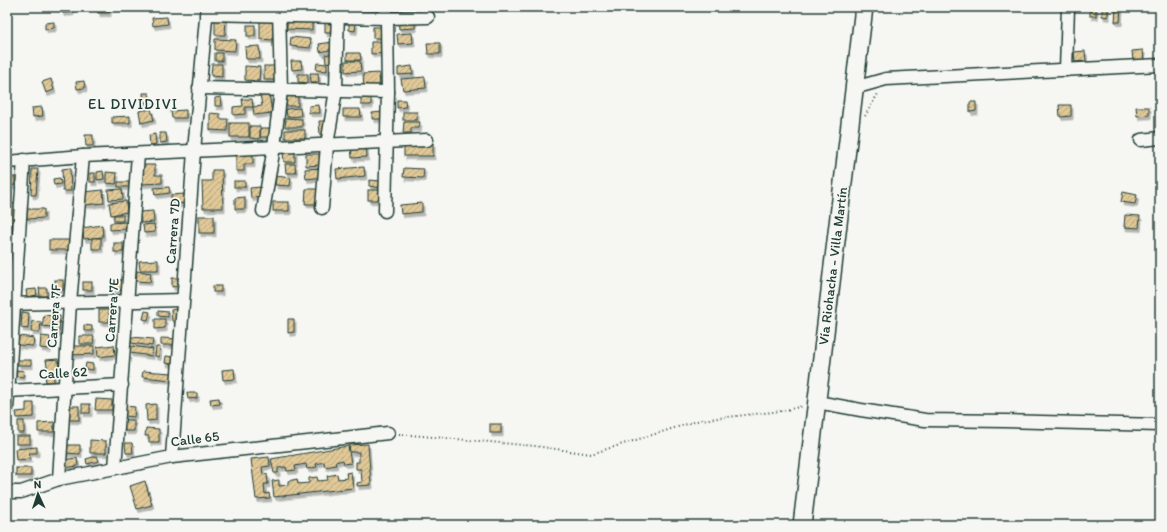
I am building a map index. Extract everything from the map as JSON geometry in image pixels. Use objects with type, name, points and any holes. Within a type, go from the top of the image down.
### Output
[{"type":"main road","name":"Vía Riohacha - Villa Martín","points":[[802,525],[864,7]]},
{"type":"street","points":[[1066,70],[1068,7]]},
{"type":"street","points":[[206,10],[386,13],[428,17]]},
{"type":"street","name":"Carrera 7D","points":[[172,457],[194,151],[206,10]]},
{"type":"street","points":[[262,211],[274,147],[280,90],[279,11]]},
{"type":"street","points":[[322,208],[327,145],[336,90],[338,12]]},
{"type":"street","points":[[385,211],[388,92],[386,13]]},
{"type":"street","points":[[854,88],[886,79],[1160,65]]},
{"type":"street","points":[[199,88],[388,92]]},
{"type":"street","points":[[1141,140],[1160,138]]},
{"type":"street","points":[[7,162],[83,156],[427,140]]},
{"type":"street","name":"Carrera 7E","points":[[115,468],[138,154]]},
{"type":"street","name":"Carrera 7F","points":[[59,479],[70,302],[83,156]]},
{"type":"street","points":[[7,410],[11,304],[24,160]]},
{"type":"street","points":[[11,304],[184,300]]},
{"type":"street","name":"Calle 62","points":[[8,391],[122,384]]},
{"type":"street","points":[[817,402],[925,420],[1160,425]]},
{"type":"street","name":"Calle 65","points":[[7,492],[21,492],[59,479],[172,457],[388,433]]},
{"type":"path","points":[[863,118],[886,79]]},
{"type":"path","points":[[388,433],[535,446],[591,454],[700,420],[782,411],[817,402]]},
{"type":"building","points":[[62,7],[72,7],[72,12],[62,13]]},
{"type":"building","points":[[98,7],[109,7],[109,13],[98,13]]},
{"type":"building","points":[[390,7],[402,7],[402,14],[390,14]]},
{"type":"building","points":[[418,7],[429,7],[429,11],[419,12]]},
{"type":"building","points":[[1090,7],[1096,7],[1096,16],[1090,16]]},
{"type":"building","points":[[1102,7],[1108,7],[1108,17],[1102,16]]},
{"type":"building","points":[[1116,7],[1121,7],[1120,22],[1115,22]]},
{"type":"building","points":[[167,17],[168,24],[153,26],[152,18]]},
{"type":"building","points":[[215,18],[226,18],[225,35],[215,35]]},
{"type":"building","points":[[287,18],[312,18],[312,30],[287,29]]},
{"type":"building","points":[[398,19],[415,19],[415,28],[399,29]]},
{"type":"building","points":[[260,20],[274,20],[273,40],[260,39]]},
{"type":"building","points":[[325,21],[337,22],[337,33],[325,33]]},
{"type":"building","points":[[54,22],[54,28],[45,29],[45,23]]},
{"type":"building","points":[[349,22],[356,23],[355,31],[349,30]]},
{"type":"building","points":[[247,25],[255,25],[255,36],[247,36]]},
{"type":"building","points":[[373,27],[384,27],[384,38],[373,38]]},
{"type":"building","points":[[412,33],[413,43],[398,44],[397,34]]},
{"type":"building","points":[[291,37],[311,39],[310,48],[290,46]]},
{"type":"building","points":[[215,39],[236,40],[235,51],[215,50]]},
{"type":"building","points":[[333,42],[334,49],[320,52],[319,44]]},
{"type":"building","points":[[371,42],[385,42],[386,53],[371,54]]},
{"type":"building","points":[[427,43],[440,43],[440,54],[428,54]]},
{"type":"building","points":[[259,46],[260,59],[246,59],[245,47]]},
{"type":"building","points":[[1143,50],[1144,60],[1133,61],[1132,51]]},
{"type":"building","points":[[1085,51],[1086,61],[1075,62],[1074,52]]},
{"type":"building","points":[[215,53],[222,53],[222,61],[215,61]]},
{"type":"building","points":[[334,53],[336,61],[326,63],[325,55]]},
{"type":"building","points":[[347,53],[360,53],[361,60],[347,60]]},
{"type":"building","points":[[291,61],[301,61],[302,69],[292,70]]},
{"type":"building","points":[[345,61],[360,61],[361,71],[345,72]]},
{"type":"building","points":[[317,63],[327,64],[327,71],[316,70]]},
{"type":"building","points":[[212,64],[222,64],[222,77],[211,76]]},
{"type":"building","points":[[245,66],[260,67],[259,81],[245,80]]},
{"type":"building","points":[[264,66],[277,66],[277,80],[264,80]]},
{"type":"building","points":[[412,66],[413,74],[398,75],[398,68]]},
{"type":"building","points":[[310,73],[318,73],[319,82],[311,82]]},
{"type":"building","points":[[379,73],[380,88],[364,89],[363,74]]},
{"type":"building","points":[[298,74],[308,74],[308,83],[298,82]]},
{"type":"building","points":[[425,77],[426,88],[403,90],[401,79]]},
{"type":"building","points":[[51,79],[54,90],[46,93],[42,82]]},
{"type":"building","points":[[84,81],[85,88],[77,89],[76,82]]},
{"type":"building","points":[[143,93],[149,93],[150,102],[144,103]]},
{"type":"building","points":[[269,93],[272,113],[254,115],[253,107],[262,106],[260,94]]},
{"type":"building","points":[[286,95],[298,95],[298,106],[286,106]]},
{"type":"building","points":[[221,97],[222,106],[215,106],[215,98]]},
{"type":"building","points":[[361,97],[371,98],[371,105],[361,105]]},
{"type":"building","points":[[242,99],[252,99],[253,107],[245,107],[245,114],[233,115],[233,107],[243,106]]},
{"type":"building","points":[[397,100],[405,100],[406,107],[397,108]]},
{"type":"building","points":[[970,102],[976,102],[976,111],[970,112]]},
{"type":"building","points":[[319,105],[320,113],[309,113],[309,106]]},
{"type":"building","points":[[1059,105],[1071,105],[1071,116],[1060,117]]},
{"type":"building","points":[[42,107],[43,116],[33,117],[32,108]]},
{"type":"building","points":[[1136,107],[1149,107],[1149,115],[1137,116]]},
{"type":"building","points":[[300,108],[301,116],[287,117],[286,109]]},
{"type":"building","points":[[151,109],[154,120],[141,123],[139,111]]},
{"type":"building","points":[[343,109],[360,109],[361,117],[343,117]]},
{"type":"building","points":[[186,110],[186,118],[172,118],[171,111]]},
{"type":"building","points":[[382,112],[383,119],[372,119],[372,113]]},
{"type":"building","points":[[403,112],[417,112],[417,120],[403,120]]},
{"type":"building","points":[[210,113],[220,114],[220,119],[228,119],[227,131],[210,130]]},
{"type":"building","points":[[130,116],[130,123],[112,123],[112,117]]},
{"type":"building","points":[[286,118],[302,119],[302,127],[285,127]]},
{"type":"building","points":[[319,121],[327,121],[327,135],[320,135]]},
{"type":"building","points":[[404,122],[420,122],[419,128],[411,128],[411,133],[403,133]]},
{"type":"building","points":[[230,123],[249,123],[249,137],[230,137]]},
{"type":"building","points":[[250,126],[260,126],[260,139],[250,138]]},
{"type":"building","points":[[261,128],[271,128],[270,137],[260,137]]},
{"type":"building","points":[[285,130],[305,130],[305,138],[285,138]]},
{"type":"building","points":[[160,133],[166,133],[167,142],[160,143]]},
{"type":"building","points":[[155,134],[156,144],[150,145],[149,135]]},
{"type":"building","points":[[85,135],[93,135],[93,146],[86,146]]},
{"type":"building","points":[[404,143],[433,143],[433,156],[404,156]]},
{"type":"building","points":[[366,144],[367,157],[352,158],[351,146]]},
{"type":"building","points":[[295,151],[295,162],[284,162],[283,152]]},
{"type":"building","points":[[236,154],[253,154],[253,164],[244,164],[244,171],[236,171]]},
{"type":"building","points":[[306,154],[321,154],[321,165],[306,166]]},
{"type":"building","points":[[285,164],[295,164],[296,173],[286,173]]},
{"type":"building","points":[[141,165],[155,165],[155,175],[162,175],[162,183],[142,184]]},
{"type":"building","points":[[364,167],[365,176],[337,179],[336,169]]},
{"type":"building","points":[[70,168],[71,191],[63,191],[62,169]]},
{"type":"building","points":[[324,168],[324,177],[306,179],[305,169]]},
{"type":"building","points":[[404,168],[424,169],[423,178],[403,177]]},
{"type":"building","points":[[32,169],[38,169],[36,195],[31,195]]},
{"type":"building","points":[[212,170],[222,170],[223,208],[203,208],[202,181],[212,181]]},
{"type":"building","points":[[103,171],[104,179],[97,180],[97,172]]},
{"type":"building","points":[[106,172],[117,173],[116,184],[106,183]]},
{"type":"building","points":[[90,173],[95,173],[95,182],[90,182]]},
{"type":"building","points":[[276,176],[291,178],[290,186],[275,185]]},
{"type":"building","points":[[8,177],[15,177],[15,185],[8,186]]},
{"type":"building","points":[[60,178],[61,184],[54,185],[53,179]]},
{"type":"building","points":[[369,180],[381,181],[381,188],[369,186]]},
{"type":"building","points":[[234,181],[245,181],[245,187],[234,187]]},
{"type":"building","points":[[118,182],[129,182],[129,187],[118,187]]},
{"type":"building","points":[[169,187],[170,193],[155,195],[154,188]]},
{"type":"building","points":[[261,187],[261,197],[251,198],[250,188]]},
{"type":"building","points":[[122,189],[123,199],[109,200],[108,190]]},
{"type":"building","points":[[306,189],[317,189],[317,204],[305,204]]},
{"type":"building","points":[[103,190],[104,203],[85,205],[84,192]]},
{"type":"building","points":[[368,190],[382,190],[382,200],[368,200]]},
{"type":"building","points":[[1123,192],[1137,195],[1135,204],[1121,202]]},
{"type":"building","points":[[184,194],[185,203],[172,205],[171,195]]},
{"type":"building","points":[[245,197],[245,209],[235,209],[235,198]]},
{"type":"building","points":[[126,201],[127,212],[111,215],[109,203]]},
{"type":"building","points":[[273,202],[289,202],[289,211],[273,211]]},
{"type":"building","points":[[7,203],[16,204],[14,224],[7,224]]},
{"type":"building","points":[[422,203],[422,212],[401,214],[400,205]]},
{"type":"building","points":[[27,209],[44,209],[44,218],[27,219]]},
{"type":"building","points":[[153,211],[154,222],[141,223],[140,212]]},
{"type":"building","points":[[114,215],[123,215],[123,221],[114,221]]},
{"type":"building","points":[[1125,215],[1140,216],[1139,228],[1124,227]]},
{"type":"building","points":[[199,216],[214,216],[214,233],[199,233]]},
{"type":"building","points":[[126,222],[126,229],[110,230],[110,223]]},
{"type":"building","points":[[154,224],[155,232],[144,233],[143,225]]},
{"type":"building","points":[[102,225],[103,237],[84,239],[82,228]]},
{"type":"building","points":[[92,238],[101,238],[101,249],[92,249]]},
{"type":"building","points":[[49,240],[71,240],[71,250],[49,250]]},
{"type":"building","points":[[114,243],[123,243],[123,252],[114,252]]},
{"type":"building","points":[[158,260],[158,270],[140,270],[139,261]]},
{"type":"building","points":[[137,271],[151,273],[150,282],[136,281]]},
{"type":"building","points":[[172,278],[178,278],[178,286],[172,287]]},
{"type":"building","points":[[55,280],[63,280],[63,290],[55,290]]},
{"type":"building","points":[[113,280],[122,280],[123,290],[114,290]]},
{"type":"building","points":[[83,282],[92,282],[92,290],[83,290]]},
{"type":"building","points":[[213,286],[221,286],[221,292],[213,292]]},
{"type":"building","points":[[39,288],[47,288],[47,296],[40,296]]},
{"type":"building","points":[[36,289],[37,295],[27,297],[26,290]]},
{"type":"building","points":[[176,309],[178,321],[172,321],[171,310]]},
{"type":"building","points":[[99,310],[109,310],[109,322],[99,322]]},
{"type":"building","points":[[145,311],[150,312],[148,320],[143,319]]},
{"type":"building","points":[[158,311],[168,312],[168,317],[158,316]]},
{"type":"building","points":[[22,312],[29,313],[28,329],[21,328]]},
{"type":"building","points":[[44,315],[52,316],[51,327],[42,326]]},
{"type":"building","points":[[53,316],[60,316],[59,332],[52,332]]},
{"type":"building","points":[[155,319],[165,319],[165,328],[155,329]]},
{"type":"building","points":[[288,319],[294,319],[294,332],[288,333]]},
{"type":"building","points":[[32,321],[41,322],[40,332],[31,332]]},
{"type":"building","points":[[84,325],[92,326],[92,331],[84,331]]},
{"type":"building","points":[[19,336],[34,338],[33,346],[18,345]]},
{"type":"building","points":[[41,336],[50,337],[49,349],[40,348]]},
{"type":"building","points":[[79,336],[94,336],[93,344],[79,344]]},
{"type":"building","points":[[132,337],[153,339],[152,346],[131,343]]},
{"type":"building","points":[[161,338],[179,339],[179,345],[161,345]]},
{"type":"building","points":[[114,345],[115,355],[98,357],[97,347]]},
{"type":"building","points":[[72,346],[94,346],[94,354],[72,355]]},
{"type":"building","points":[[131,346],[153,349],[152,356],[130,353]]},
{"type":"building","points":[[156,347],[160,347],[159,357],[155,356]]},
{"type":"building","points":[[166,356],[173,357],[172,364],[165,363]]},
{"type":"building","points":[[58,359],[59,371],[48,372],[46,360]]},
{"type":"building","points":[[18,360],[31,360],[31,365],[18,365]]},
{"type":"building","points":[[86,363],[93,364],[93,370],[85,369]]},
{"type":"building","points":[[234,369],[235,379],[223,380],[222,370]]},
{"type":"building","points":[[17,370],[24,371],[23,377],[16,376]]},
{"type":"building","points":[[143,371],[172,373],[172,380],[142,377]]},
{"type":"building","points":[[45,375],[54,375],[54,382],[46,382]]},
{"type":"building","points":[[187,393],[197,393],[197,398],[188,399]]},
{"type":"building","points":[[219,398],[220,404],[211,405],[210,399]]},
{"type":"building","points":[[96,399],[112,400],[112,410],[95,410]]},
{"type":"building","points":[[26,403],[34,403],[34,417],[17,418],[16,412],[26,411]]},
{"type":"building","points":[[82,404],[90,404],[90,413],[82,413]]},
{"type":"building","points":[[156,404],[156,420],[147,421],[146,405]]},
{"type":"building","points":[[69,406],[79,406],[79,420],[69,420]]},
{"type":"building","points":[[125,406],[135,407],[134,417],[125,416]]},
{"type":"building","points":[[124,420],[134,420],[134,431],[125,431]]},
{"type":"building","points":[[18,421],[24,421],[24,433],[18,433]]},
{"type":"building","points":[[54,422],[54,432],[38,432],[38,423]]},
{"type":"building","points":[[490,424],[501,424],[501,433],[490,433]]},
{"type":"building","points":[[146,428],[159,429],[159,442],[149,442],[149,436],[145,436]]},
{"type":"building","points":[[16,436],[30,436],[30,444],[16,444]]},
{"type":"building","points":[[90,440],[106,441],[106,453],[90,453]]},
{"type":"building","points":[[125,443],[132,443],[133,453],[126,453]]},
{"type":"building","points":[[368,444],[371,485],[357,486],[357,483],[362,482],[361,469],[356,469],[356,462],[359,462],[359,452],[350,452],[349,445]]},
{"type":"building","points":[[65,445],[80,445],[80,454],[65,453]]},
{"type":"building","points":[[348,446],[351,463],[344,464],[343,460],[335,462],[336,465],[325,467],[324,462],[316,464],[317,467],[307,469],[306,464],[295,466],[296,470],[287,471],[286,467],[278,468],[278,473],[274,473],[271,459]]},
{"type":"building","points":[[37,447],[37,453],[29,453],[30,459],[16,460],[15,449]]},
{"type":"building","points":[[97,456],[99,461],[87,464],[86,459]]},
{"type":"building","points":[[269,457],[270,466],[262,467],[263,475],[267,474],[268,484],[264,484],[265,494],[269,493],[270,498],[256,499],[251,459]]},
{"type":"building","points":[[77,458],[78,466],[63,468],[62,460]]},
{"type":"building","points":[[16,468],[31,468],[31,476],[16,476]]},
{"type":"building","points":[[351,472],[353,488],[274,497],[272,481],[279,480],[279,486],[288,485],[288,481],[297,479],[298,484],[309,483],[309,478],[317,477],[318,481],[328,480],[327,476],[337,474],[338,479],[347,478],[346,473]]},
{"type":"building","points":[[145,481],[152,505],[137,509],[130,486]]},
{"type":"district","name":"EL DIVIDIVI","points":[[133,104]]}]
